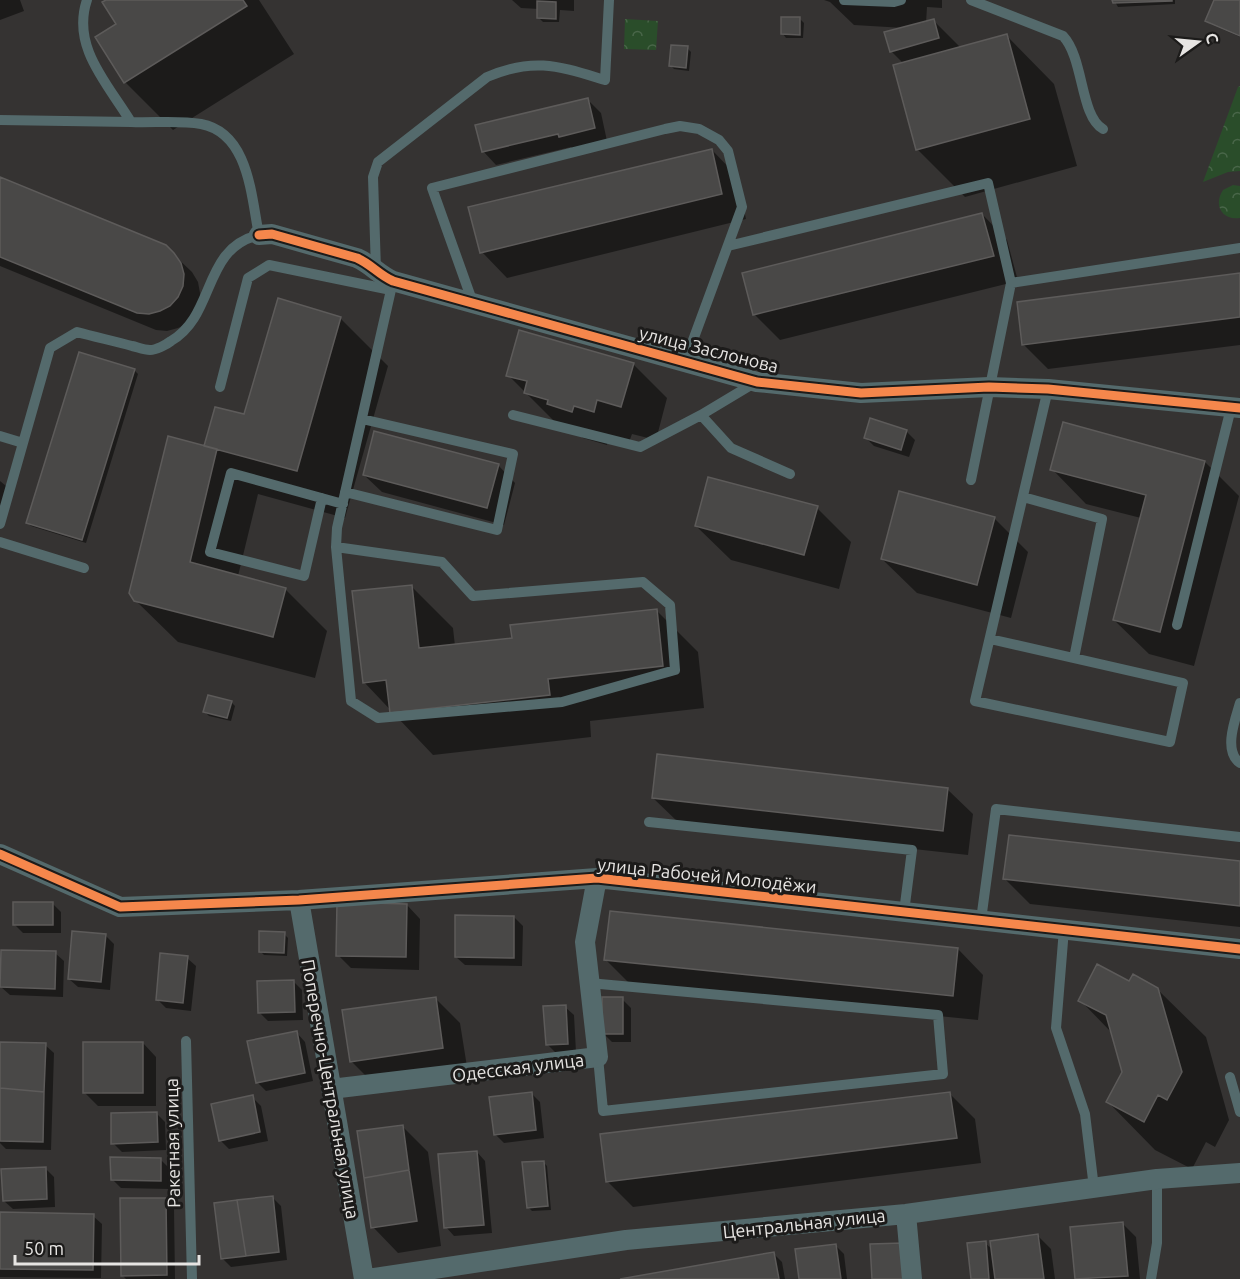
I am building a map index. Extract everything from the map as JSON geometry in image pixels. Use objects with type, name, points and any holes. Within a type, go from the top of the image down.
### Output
[{"type":"street","name":"улица Заслонова","points":[[260,235],[272,234],[357,258],[369,264],[392,285],[473,303],[757,382],[861,393],[989,387],[1048,389],[1236,408]]},
{"type":"street","name":"улица Рабочей Молодёжи","points":[[0,854],[120,907],[298,900],[597,878],[1240,949]]},
{"type":"street","name":"Одесская улица","points":[[331,1089],[598,1057],[585,942],[597,878]]},
{"type":"street","name":"Поперечно-Центральная улица","points":[[298,900],[366,1279]]},
{"type":"street","name":"Центральная улица","points":[[366,1279],[626,1240],[906,1214],[1157,1179],[1240,1173]]},
{"type":"street","points":[[906,1214],[912,1279]]},
{"type":"lane","points":[[87,0],[82,25],[86,47],[131,122]]},
{"type":"lane","points":[[376,271],[373,177],[378,162],[487,77],[505,69],[541,64],[605,80],[609,0]]},
{"type":"lane","points":[[844,0],[894,2],[901,0]]},
{"type":"lane","points":[[971,0],[1063,36],[1072,48],[1093,120],[1102,129]]},
{"type":"lane","points":[[0,120],[199,123],[211,127],[229,139],[237,148],[244,165],[260,235],[244,240],[225,255],[193,321],[166,344],[150,350],[77,332],[50,348],[0,524]]},
{"type":"lane","points":[[473,303],[432,188],[665,129],[680,126],[699,129],[711,134],[728,151],[742,207],[685,362]]},
{"type":"lane","points":[[728,246],[988,183],[1011,283],[970,480]]},
{"type":"lane","points":[[1011,283],[1240,248]]},
{"type":"lane","points":[[220,387],[248,278],[269,266],[392,285],[337,528],[336,547],[351,701],[378,718],[562,702],[675,670],[670,604],[643,582],[473,596],[442,562],[336,547]]},
{"type":"lane","points":[[513,415],[640,447],[757,382]]},
{"type":"lane","points":[[990,639],[1183,683],[1170,742],[975,701],[1048,389]]},
{"type":"lane","points":[[1177,625],[1236,408]]},
{"type":"lane","points":[[701,415],[731,448],[790,474]]},
{"type":"lane","points":[[345,492],[497,530],[513,454],[362,419]]},
{"type":"lane","points":[[0,436],[23,443]]},
{"type":"lane","points":[[322,498],[304,576],[210,552],[231,473],[322,498],[343,504]]},
{"type":"lane","points":[[1023,497],[1102,519],[1074,658]]},
{"type":"lane","points":[[0,542],[84,568]]},
{"type":"lane","points":[[1240,703],[1231,747],[1233,757],[1240,764]]},
{"type":"lane","points":[[981,920],[996,809],[1240,837]]},
{"type":"lane","points":[[649,822],[912,850],[904,912]]},
{"type":"lane","points":[[1064,929],[1056,1028],[1085,1114],[1094,1188]]},
{"type":"lane","points":[[589,983],[938,1015],[943,1074],[603,1111],[598,1057]]},
{"type":"lane","name":"Ракетная улица","points":[[186,1041],[192,1279]]},
{"type":"lane","points":[[1230,1077],[1240,1112]]},
{"type":"lane","points":[[1151,1279],[1157,1243],[1157,1179]]},
{"type":"green space","points":[[625,19],[658,21],[656,50],[624,49]]},
{"type":"green space","points":[[1240,86],[1240,171],[1228,172],[1203,182],[1238,87]]},
{"type":"green space","points":[[1233,185],[1240,186],[1240,218],[1228,217],[1219,206],[1223,190]]},
{"type":"building","points":[[106,0],[243,0],[247,6],[124,83],[95,37],[116,24],[102,2]]},
{"type":"building","points":[[1112,0],[1172,0],[1172,1],[1113,3]]},
{"type":"building","points":[[1214,0],[1240,0],[1240,36],[1205,21]]},
{"type":"building","points":[[537,1],[556,2],[556,19],[537,18]]},
{"type":"building","points":[[781,17],[800,17],[800,35],[781,34]]},
{"type":"building","points":[[934,19],[939,38],[890,52],[884,32]]},
{"type":"building","points":[[1007,34],[1030,119],[916,150],[893,65]]},
{"type":"building","points":[[671,45],[688,46],[686,68],[669,66]]},
{"type":"building","points":[[588,98],[595,128],[559,137],[558,134],[482,152],[475,125]]},
{"type":"building","points":[[712,149],[722,194],[480,253],[468,207]]},
{"type":"building","points":[[0,177],[166,245],[181,263],[184,274],[183,286],[178,297],[170,306],[160,311],[149,314],[137,313],[0,257]]},
{"type":"building","points":[[982,213],[994,256],[753,315],[742,273]]},
{"type":"building","points":[[1240,273],[1240,317],[1022,345],[1017,302]]},
{"type":"building","points":[[278,298],[341,317],[297,471],[204,446],[215,407],[244,414]]},
{"type":"building","points":[[519,330],[634,363],[621,407],[597,400],[594,412],[574,406],[572,412],[547,404],[548,400],[524,393],[527,381],[506,376]]},
{"type":"building","points":[[79,352],[135,369],[82,540],[26,523]]},
{"type":"building","points":[[870,418],[907,430],[901,450],[864,438]]},
{"type":"building","points":[[1063,422],[1205,461],[1160,632],[1113,620],[1146,495],[1050,470]]},
{"type":"building","points":[[374,431],[499,464],[487,508],[363,475]]},
{"type":"building","points":[[168,436],[217,449],[190,562],[286,588],[273,637],[134,601],[129,593]]},
{"type":"building","points":[[708,477],[818,506],[804,555],[695,526]]},
{"type":"building","points":[[899,491],[995,517],[977,585],[881,559]]},
{"type":"building","points":[[412,585],[419,648],[512,638],[510,625],[657,609],[663,666],[548,679],[550,695],[390,713],[386,680],[363,683],[352,591]]},
{"type":"building","points":[[208,695],[232,701],[227,718],[203,712]]},
{"type":"building","points":[[657,754],[948,788],[943,831],[652,798]]},
{"type":"building","points":[[1009,835],[1240,861],[1240,906],[1003,879]]},
{"type":"building","points":[[13,902],[53,902],[53,925],[13,925]]},
{"type":"building","points":[[337,902],[407,904],[406,957],[336,956]]},
{"type":"building","points":[[610,911],[958,948],[953,996],[604,960]]},
{"type":"building","points":[[455,915],[514,916],[514,958],[455,957]]},
{"type":"building","points":[[72,931],[106,934],[101,982],[68,979]]},
{"type":"building","points":[[259,931],[285,932],[284,953],[259,952]]},
{"type":"building","points":[[1,950],[56,951],[55,989],[0,987]]},
{"type":"building","points":[[160,953],[188,956],[183,1003],[156,1000]]},
{"type":"building","points":[[1097,964],[1129,981],[1133,974],[1158,988],[1182,1072],[1167,1100],[1158,1095],[1144,1122],[1106,1102],[1122,1072],[1106,1015],[1078,1001]]},
{"type":"building","points":[[294,980],[295,1012],[258,1013],[257,981]]},
{"type":"building","points":[[436,997],[443,1048],[350,1062],[342,1010]]},
{"type":"building","points":[[602,997],[623,997],[623,1034],[602,1034]]},
{"type":"building","points":[[566,1005],[568,1044],[546,1045],[543,1006]]},
{"type":"building","points":[[297,1031],[305,1073],[256,1083],[247,1041]]},
{"type":"building","points":[[0,1042],[46,1043],[44,1092],[0,1088]]},
{"type":"building","points":[[83,1042],[143,1042],[143,1093],[83,1093]]},
{"type":"building","points":[[0,1088],[44,1092],[43,1142],[0,1141]]},
{"type":"building","points":[[532,1092],[536,1130],[494,1135],[489,1097]]},
{"type":"building","points":[[950,1092],[957,1138],[606,1182],[600,1134]]},
{"type":"building","points":[[253,1095],[260,1132],[219,1141],[211,1104]]},
{"type":"building","points":[[157,1112],[158,1142],[111,1144],[111,1113]]},
{"type":"building","points":[[403,1125],[409,1170],[364,1178],[357,1131]]},
{"type":"building","points":[[477,1151],[484,1225],[444,1228],[438,1154]]},
{"type":"building","points":[[110,1157],[161,1158],[161,1181],[111,1180]]},
{"type":"building","points":[[544,1161],[548,1206],[527,1208],[522,1162]]},
{"type":"building","points":[[46,1167],[47,1199],[3,1201],[1,1169]]},
{"type":"building","points":[[409,1170],[417,1221],[371,1228],[364,1178]]},
{"type":"building","points":[[273,1196],[279,1252],[246,1256],[237,1200]]},
{"type":"building","points":[[120,1198],[166,1198],[167,1275],[121,1276]]},
{"type":"building","points":[[237,1200],[246,1256],[221,1259],[214,1203]]},
{"type":"building","points":[[0,1212],[94,1214],[93,1270],[0,1269]]},
{"type":"building","points":[[1123,1222],[1128,1276],[1075,1279],[1070,1227]]},
{"type":"building","points":[[1038,1234],[1044,1279],[995,1279],[990,1241]]},
{"type":"building","points":[[986,1241],[989,1279],[971,1279],[967,1243]]},
{"type":"building","points":[[903,1243],[905,1279],[872,1279],[870,1244]]},
{"type":"building","points":[[836,1244],[841,1279],[799,1279],[795,1249]]},
{"type":"building","points":[[774,1252],[779,1279],[620,1279]]},
{"type":"cycle path","points":[[259,235],[272,234],[357,258],[393,281],[757,382],[861,393],[989,387],[1048,389],[1240,408]]},
{"type":"cycle path","points":[[0,854],[120,907],[299,900],[597,878],[1240,949]]}]
